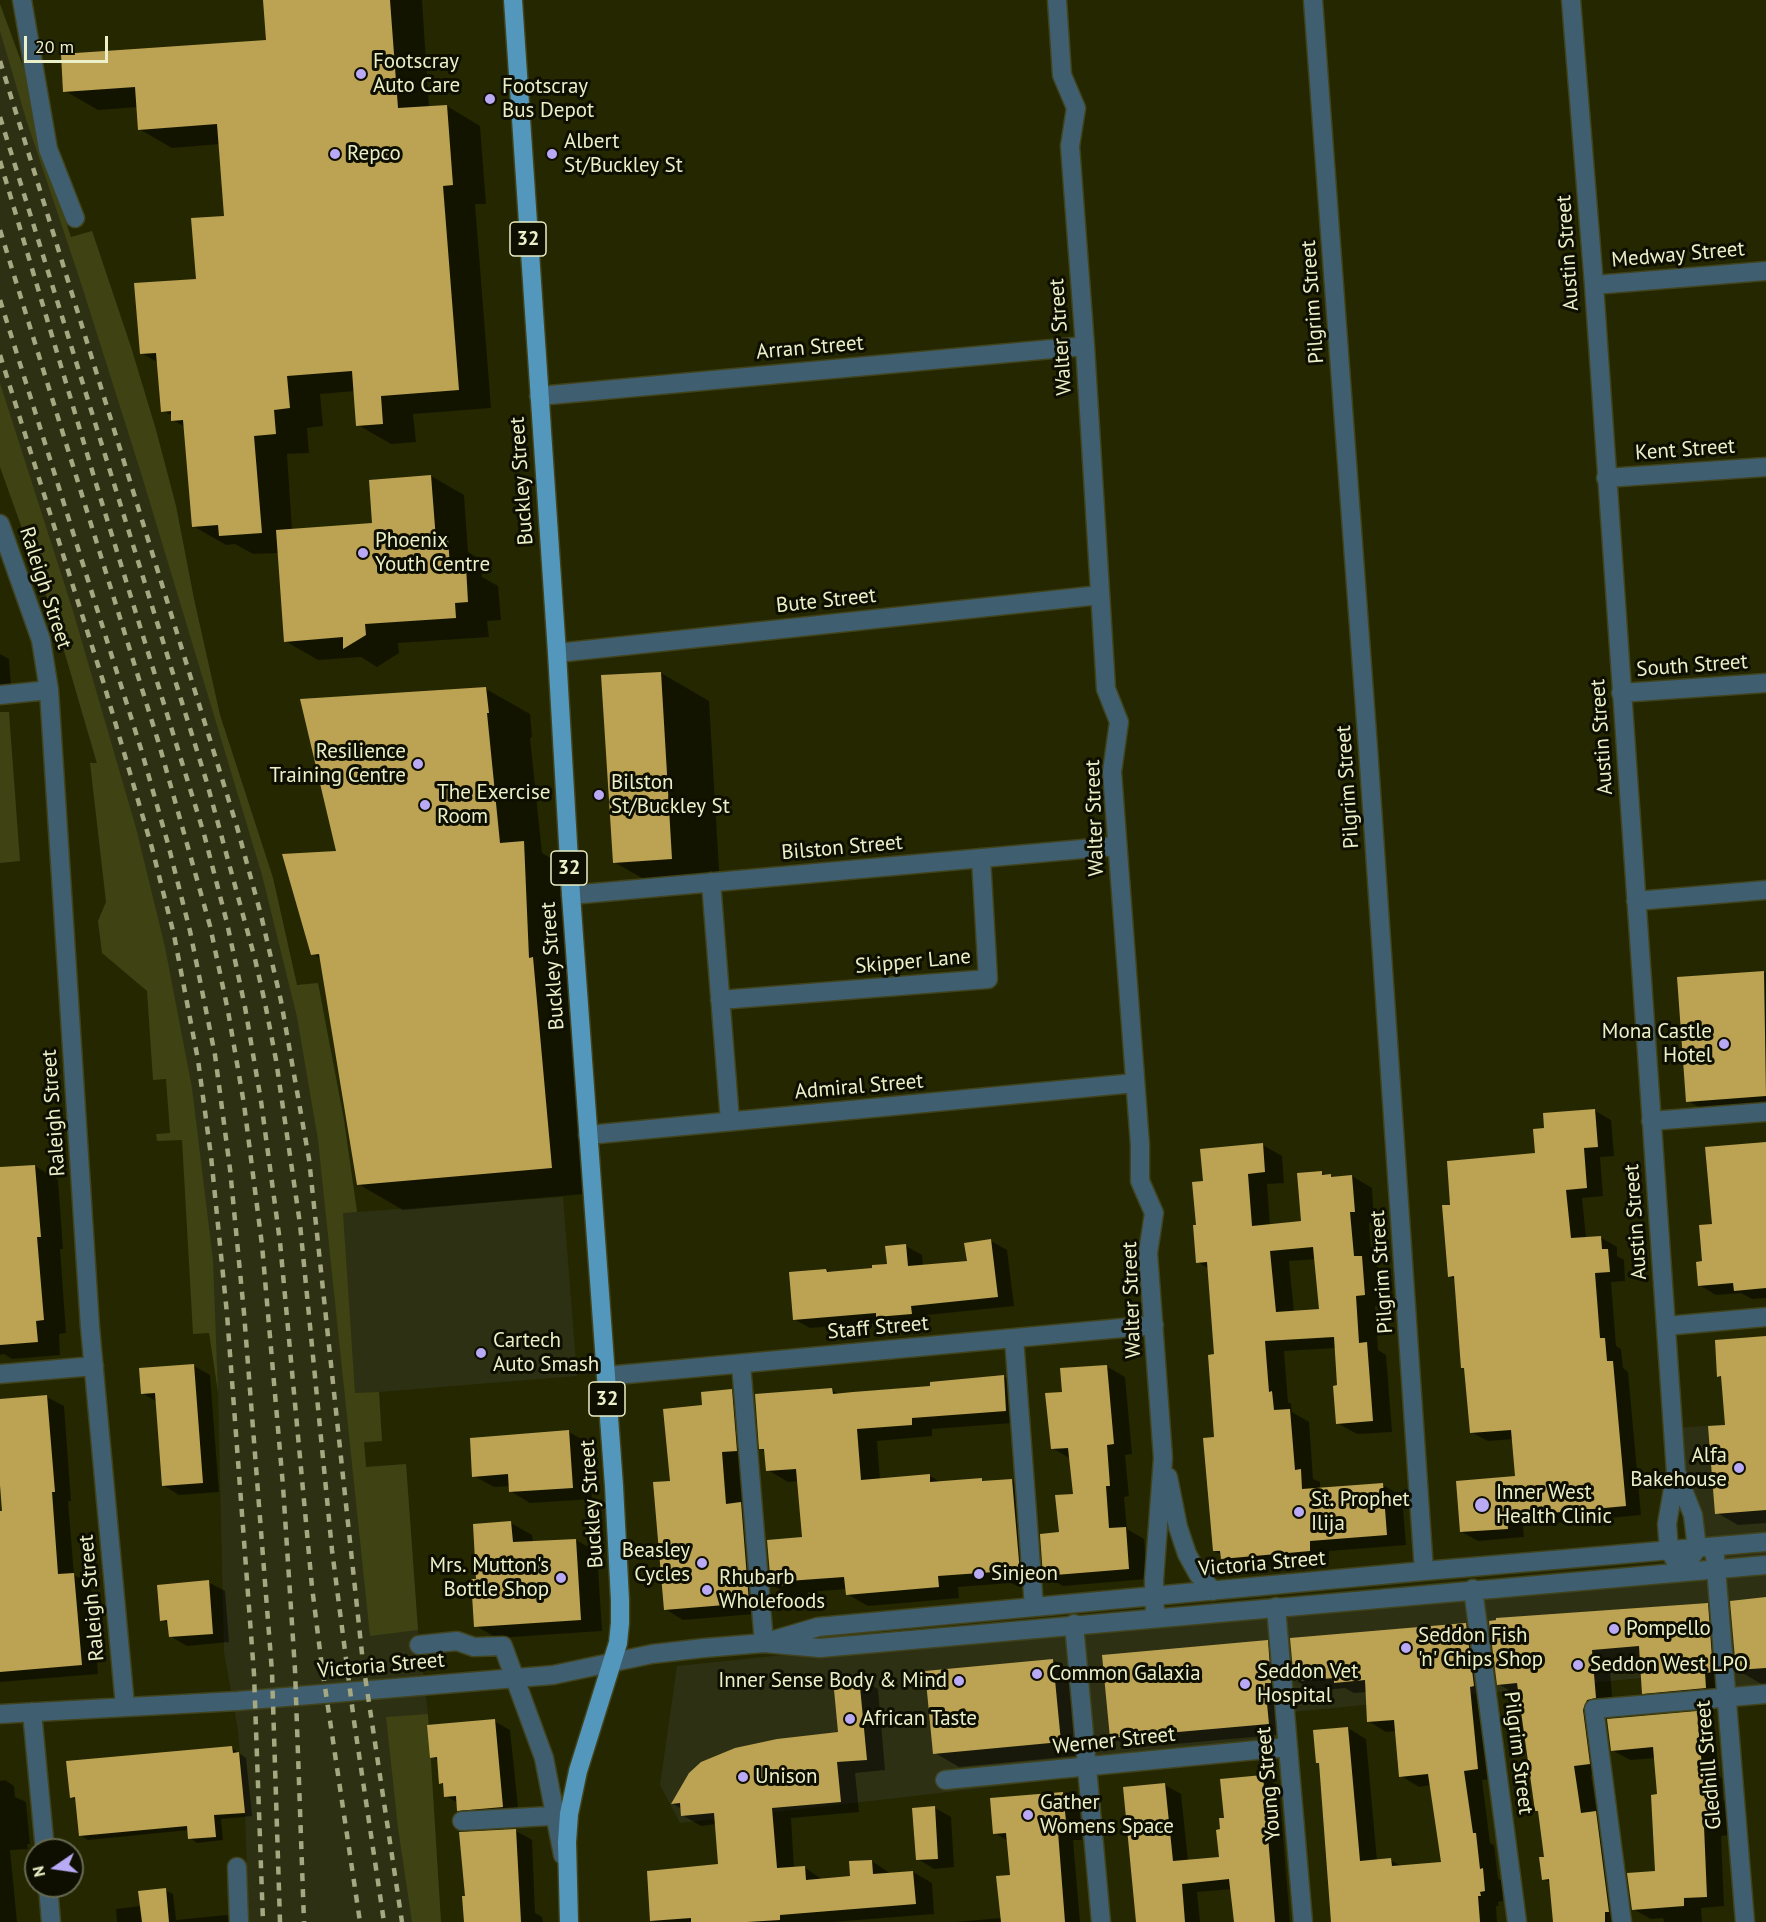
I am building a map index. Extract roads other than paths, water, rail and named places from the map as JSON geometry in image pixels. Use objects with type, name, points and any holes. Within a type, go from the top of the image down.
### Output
[{"type":"main road","name":"Buckley Street","points":[[513,0],[620,1609],[619,1637],[612,1663],[562,1815],[567,1828],[568,1922]]},
{"type":"street","points":[[22,0],[48,149],[75,218]]},
{"type":"street","name":"Walter Street","points":[[1057,0],[1062,75],[1076,108],[1070,146],[1106,689],[1119,722],[1112,772],[1140,1181],[1154,1213],[1149,1253],[1163,1458],[1154,1596],[1155,1617]]},
{"type":"street","name":"Pilgrim Street","points":[[1313,0],[1369,760],[1424,1571]]},
{"type":"street","name":"Austin Street","points":[[1571,0],[1594,285],[1676,1472],[1667,1519],[1670,1550]]},
{"type":"street","name":"Medway Street","points":[[1594,285],[1766,271]]},
{"type":"street","name":"Arran Street","points":[[539,396],[1084,346]]},
{"type":"street","name":"Kent Street","points":[[1606,478],[1766,467]]},
{"type":"street","name":"Raleigh Street","points":[[0,524],[47,667],[94,1366],[124,1706]]},
{"type":"street","name":"Bute Street","points":[[557,653],[1100,595]]},
{"type":"street","name":"South Street","points":[[1621,693],[1766,683]]},
{"type":"street","points":[[0,694],[49,690]]},
{"type":"street","name":"Bilston Street","points":[[571,895],[1116,846]]},
{"type":"street","name":"Skipper Lane","points":[[720,1000],[988,979],[981,858]]},
{"type":"street","points":[[711,882],[730,1121]]},
{"type":"street","points":[[1636,901],[1766,890]]},
{"type":"street","name":"Admiral Street","points":[[588,1135],[1135,1083]]},
{"type":"street","points":[[1651,1121],[1766,1112]]},
{"type":"street","points":[[1666,1326],[1766,1317]]},
{"type":"street","name":"Staff Street","points":[[606,1376],[1154,1325]]},
{"type":"street","points":[[1014,1338],[1034,1607]]},
{"type":"street","points":[[741,1364],[764,1643]]},
{"type":"street","points":[[0,1374],[94,1366]]},
{"type":"street","name":"Walter Street","points":[[1163,1458],[1184,1547],[1195,1570],[1213,1591]]},
{"type":"street","name":"Austin Street","points":[[1676,1472],[1705,1547]]},
{"type":"street","name":"Victoria Street","points":[[764,1643],[818,1627],[1766,1542]]},
{"type":"street","points":[[1670,1550],[1682,1572],[1705,1547]]},
{"type":"street","name":"Gledhill Street","points":[[1705,1547],[1716,1569],[1745,1922]]},
{"type":"street","name":"Victoria Street","points":[[0,1714],[237,1701],[560,1674],[652,1654],[764,1643],[820,1648],[1766,1565]]},
{"type":"street","name":"Pilgrim Street","points":[[1473,1589],[1517,1922]]},
{"type":"street","name":"Young Street","points":[[1276,1607],[1303,1922]]},
{"type":"street","points":[[1074,1624],[1101,1922]]},
{"type":"street","points":[[419,1644],[457,1641],[474,1647],[503,1646],[562,1815],[462,1821]]},
{"type":"street","points":[[1622,1922],[1594,1709],[1766,1694]]},
{"type":"street","points":[[32,1712],[44,1838]]},
{"type":"street","name":"Werner Street","points":[[945,1780],[1288,1747]]},
{"type":"street","points":[[237,1867],[239,1922]]},
{"type":"street","points":[[49,1898],[51,1922]]},
{"type":"railway","points":[[0,61],[237,827],[281,1001],[309,1159],[363,1663],[402,1922]]},
{"type":"railway","points":[[0,117],[207,783],[265,1003],[276,1060],[300,1224],[332,1550],[354,1721],[384,1922]]},
{"type":"railway","points":[[0,161],[204,834],[227,923],[245,1007],[261,1101],[280,1242],[312,1587],[322,1667],[360,1922]]},
{"type":"railway","points":[[0,230],[159,744],[210,926],[228,1011],[244,1104],[262,1245],[283,1486],[295,1670],[304,1922]]},
{"type":"railway","points":[[0,300],[141,749],[190,931],[215,1055],[230,1169],[244,1313],[272,1672],[280,1922]]},
{"type":"railway","points":[[0,355],[103,681],[152,848],[174,935],[198,1060],[211,1156],[227,1314],[254,1674],[263,1922]]},
{"type":"place","name":"Footscray Auto Care","points":[[361,74]]},
{"type":"place","name":"Footscray Bus Depot","points":[[490,99]]},
{"type":"place","name":"Repco","points":[[335,154]]},
{"type":"place","name":"Albert St/Buckley St","points":[[552,154]]},
{"type":"place","name":"Phoenix Youth Centre","points":[[363,553]]},
{"type":"place","name":"Resilience Training Centre","points":[[418,764]]},
{"type":"place","name":"Bilston St/Buckley St","points":[[599,795]]},
{"type":"place","name":"The Exercise Room","points":[[425,805]]},
{"type":"place","name":"Mona Castle Hotel","points":[[1724,1044]]},
{"type":"place","name":"Cartech Auto Smash","points":[[481,1353]]},
{"type":"place","name":"Alfa Bakehouse","points":[[1739,1468]]},
{"type":"place","name":"Inner West Health Clinic","points":[[1482,1505]]},
{"type":"place","name":"St. Prophet Ilija","points":[[1299,1512]]},
{"type":"place","name":"Beasley Cycles","points":[[702,1563]]},
{"type":"place","name":"Sinjeon","points":[[979,1574]]},
{"type":"place","name":"Mrs. Mutton's Bottle Shop","points":[[561,1578]]},
{"type":"place","name":"Rhubarb Wholefoods","points":[[707,1590]]},
{"type":"place","name":"Pompello","points":[[1614,1629]]},
{"type":"place","name":"Seddon Fish 'n' Chips Shop","points":[[1406,1648]]},
{"type":"place","name":"Seddon West LPO","points":[[1578,1665]]},
{"type":"place","name":"Common Galaxia","points":[[1037,1674]]},
{"type":"place","name":"Inner Sense Body & Mind","points":[[959,1681]]},
{"type":"place","name":"Seddon Vet Hospital","points":[[1245,1684]]},
{"type":"place","name":"African Taste","points":[[850,1719]]},
{"type":"place","name":"Unison","points":[[743,1777]]},
{"type":"place","name":"Gather Womens Space","points":[[1028,1815]]}]
